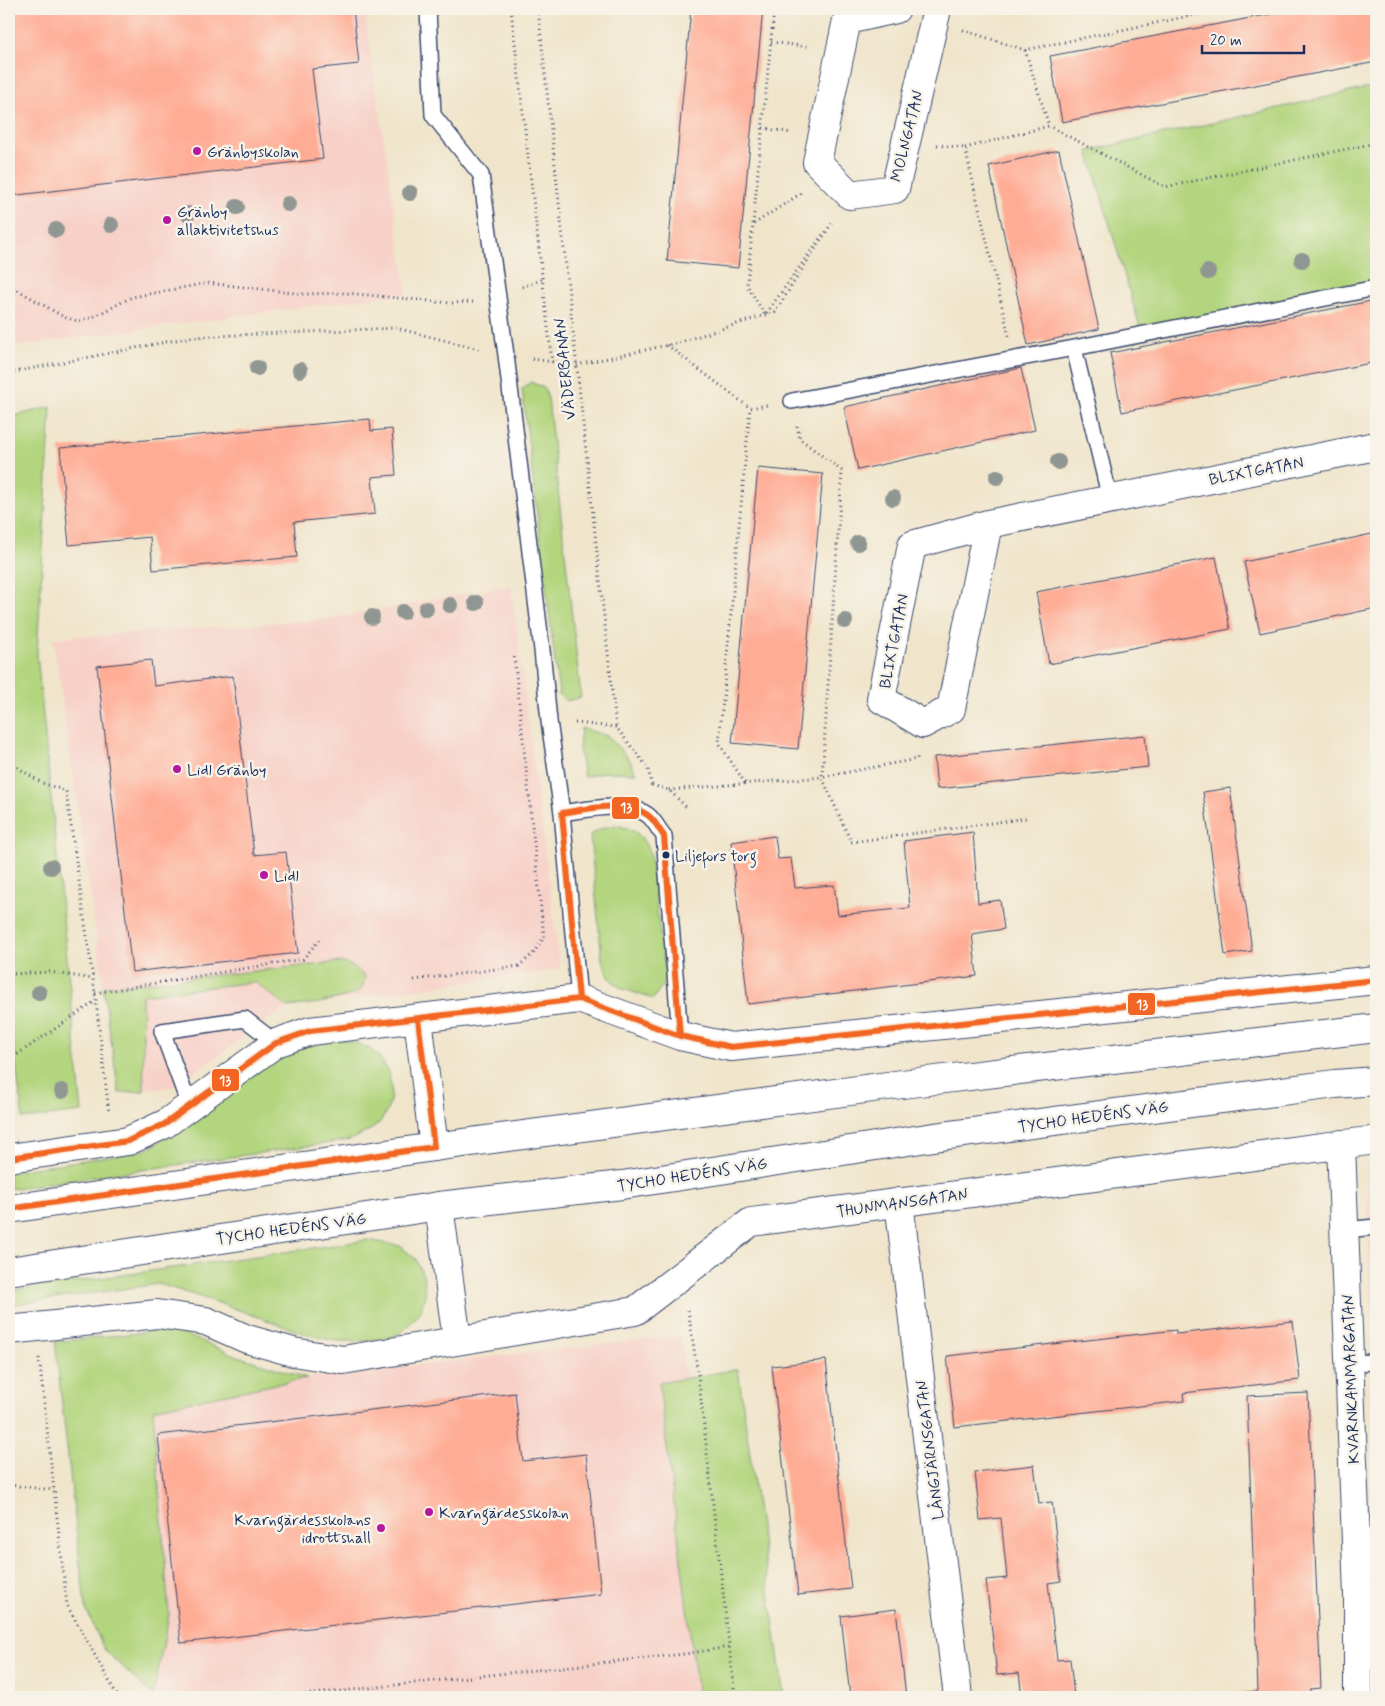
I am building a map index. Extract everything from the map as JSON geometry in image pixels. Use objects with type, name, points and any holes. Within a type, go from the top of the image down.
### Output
[{"type":"street","points":[[850,195],[817,162],[847,20],[896,9]]},
{"type":"street","name":"MOLNGATAN","points":[[850,195],[895,189],[935,14]]},
{"type":"street","name":"BLIXTGATAN","points":[[923,724],[881,698],[912,545],[988,524],[1376,446]]},
{"type":"street","points":[[923,724],[951,709],[988,524]]},
{"type":"street","points":[[9,1158],[128,1142],[165,1124],[276,1043],[310,1031],[579,999],[680,1036],[731,1046],[1376,980]]},
{"type":"street","points":[[418,1019],[434,1147]]},
{"type":"street","points":[[9,1209],[434,1147],[910,1083],[1376,1028]]},
{"type":"street","name":"TYCHO HEDÉNS VÄG","points":[[9,1271],[439,1206],[622,1185],[934,1137],[1335,1084],[1376,1081]]},
{"type":"street","name":"THUNMANSGATAN","points":[[9,1330],[157,1314],[206,1321],[247,1339],[293,1352],[344,1360],[635,1311],[751,1222],[1376,1140]]},
{"type":"street","name":"KVARNKAMMARGATAN","points":[[1341,1144],[1349,1363],[1367,1595],[1358,1697]]},
{"type":"street","name":"LÅNGJÄRNSGATAN","points":[[899,1202],[958,1697]]},
{"type":"street","points":[[439,1206],[457,1340]]},
{"type":"lane","points":[[428,9],[433,115],[481,175],[506,355],[549,721],[562,813],[579,999]]},
{"type":"lane","points":[[792,401],[1074,348],[1376,288]]},
{"type":"lane","points":[[1074,348],[1110,499]]},
{"type":"lane","points":[[562,813],[610,806],[633,809],[650,816],[664,836],[680,1036]]},
{"type":"lane","points":[[189,1105],[162,1031],[245,1019],[276,1043]]},
{"type":"lane","points":[[1344,1230],[1376,1227]]},
{"type":"lane","points":[[1349,1363],[1376,1362]]},
{"type":"path","points":[[511,9],[552,362]]},
{"type":"path","name":"VÄDERBANAN","points":[[538,9],[616,727]]},
{"type":"path","points":[[765,315],[747,285],[774,9]]},
{"type":"path","points":[[935,14],[1025,50],[1223,9]]},
{"type":"path","points":[[771,42],[840,51]]},
{"type":"path","points":[[1025,50],[1049,126]]},
{"type":"path","points":[[905,142],[965,148],[1049,126],[1165,187],[1376,143]]},
{"type":"path","points":[[965,148],[1014,359]]},
{"type":"path","points":[[753,225],[830,175]]},
{"type":"path","points":[[765,315],[850,195]]},
{"type":"path","points":[[9,373],[191,337],[396,328],[506,355],[576,365],[667,345],[775,312],[850,195]]},
{"type":"path","points":[[9,285],[64,317],[78,321],[91,318],[132,297],[208,283],[304,294],[346,293],[451,303],[476,302],[543,279]]},
{"type":"path","points":[[667,345],[750,408],[792,401],[800,439],[842,471],[822,776],[850,842],[1027,818]]},
{"type":"path","points":[[745,783],[719,742],[750,408]]},
{"type":"path","points":[[414,980],[519,966],[533,954],[544,938],[514,654]]},
{"type":"path","points":[[549,721],[616,727],[648,768],[652,785],[650,816]]},
{"type":"path","points":[[652,785],[669,790],[822,776],[917,759],[923,724]]},
{"type":"path","points":[[9,762],[42,784],[66,791],[95,993],[112,1144]]},
{"type":"path","points":[[669,790],[687,808]]},
{"type":"path","points":[[95,993],[303,960],[319,940]]},
{"type":"path","points":[[9,974],[50,972],[93,979]]},
{"type":"path","points":[[9,1060],[96,1001]]},
{"type":"path","points":[[676,1280],[685,1290],[698,1374],[735,1697]]},
{"type":"path","points":[[39,1357],[67,1606],[118,1697]]},
{"type":"path","points":[[9,1485],[54,1490]]},
{"type":"path","points":[[285,1697],[684,1654],[729,1647]]},
{"type":"shaded area","name":"Gränbyskolan","points":[[9,9],[364,9],[407,293],[9,347]]},
{"type":"shaded area","points":[[511,585],[560,969],[287,1007],[173,1087],[119,1093],[53,638],[329,619]]},
{"type":"shaded area","points":[[1376,1159],[1376,1355],[1369,1273],[1367,1162]]},
{"type":"shaded area","name":"Kvarngärdesskolan","points":[[681,1335],[715,1697],[153,1697],[169,1615],[153,1408],[307,1378]]},
{"type":"green space","points":[[1376,86],[1376,282],[1141,331],[1088,151]]},
{"type":"green space","points":[[531,382],[544,388],[548,398],[581,697],[567,701],[559,695],[522,389]]},
{"type":"green space","points":[[51,407],[37,654],[82,1112],[23,1119],[9,1012],[9,417]]},
{"type":"green space","points":[[581,728],[608,736],[629,759],[636,773],[605,772],[584,777],[579,749]]},
{"type":"green space","points":[[616,825],[638,834],[650,854],[666,980],[653,999],[621,988],[610,979],[602,960],[590,835],[602,828]]},
{"type":"green space","points":[[341,962],[355,967],[365,977],[363,986],[358,993],[320,1003],[287,1007],[255,982],[142,995],[144,1091],[119,1093],[103,987]]},
{"type":"green space","points":[[339,1040],[360,1044],[374,1052],[388,1072],[391,1090],[388,1108],[378,1124],[350,1140],[9,1189],[9,1172],[146,1150],[194,1119],[264,1066],[290,1051],[318,1043]]},
{"type":"green space","points":[[369,1240],[400,1246],[415,1258],[424,1277],[425,1295],[420,1313],[402,1332],[388,1338],[367,1341],[337,1341],[308,1335],[225,1305],[159,1284],[9,1305],[9,1291]]},
{"type":"green space","points":[[172,1329],[237,1356],[307,1378],[153,1409],[169,1615],[153,1696],[104,1649],[85,1607],[55,1342]]},
{"type":"green space","points":[[738,1369],[784,1697],[698,1697],[659,1383]]},
{"type":"building","name":"Gränby allaktivitetshus","points":[[9,9],[353,9],[359,64],[312,69],[323,159],[9,196]]},
{"type":"building","points":[[691,9],[763,9],[738,268],[667,261]]},
{"type":"building","points":[[1298,9],[1376,9],[1376,62],[1062,122],[1050,56]]},
{"type":"building","points":[[1059,150],[1099,329],[1028,345],[989,166]]},
{"type":"building","points":[[1376,300],[1376,362],[1122,412],[1110,353]]},
{"type":"building","points":[[1021,368],[1035,430],[858,470],[844,407]]},
{"type":"building","points":[[370,419],[371,431],[392,429],[396,475],[372,477],[375,514],[294,522],[297,557],[153,570],[150,537],[69,545],[60,448]]},
{"type":"building","points":[[758,468],[823,474],[798,749],[732,743]]},
{"type":"building","points":[[1376,533],[1376,608],[1260,633],[1244,562]]},
{"type":"building","points":[[1216,557],[1230,629],[1049,664],[1036,592]]},
{"type":"building","name":"Lidl Gränby","points":[[151,660],[154,686],[233,676],[254,855],[286,852],[298,953],[132,972],[97,666]]},
{"type":"building","points":[[1145,735],[1148,767],[937,789],[934,757]]},
{"type":"building","points":[[1230,788],[1252,951],[1225,955],[1203,792]]},
{"type":"building","points":[[973,832],[978,903],[1000,900],[1004,929],[972,934],[977,976],[748,1004],[731,842],[775,836],[778,859],[791,858],[795,888],[834,885],[838,915],[910,908],[904,841]]},
{"type":"building","points":[[1293,1321],[1300,1380],[1183,1393],[1184,1401],[955,1427],[947,1356],[1176,1330],[1176,1334]]},
{"type":"building","points":[[826,1360],[851,1589],[798,1595],[772,1366]]},
{"type":"building","name":"Kvarngärdesskolans idrottshall","points":[[515,1393],[523,1461],[586,1454],[601,1594],[181,1643],[158,1435]]},
{"type":"building","points":[[1308,1393],[1321,1688],[1311,1689],[1311,1697],[1208,1697],[1258,1691],[1247,1396]]},
{"type":"building","points":[[1034,1465],[1039,1503],[1052,1502],[1061,1581],[1048,1583],[1057,1660],[1070,1659],[1074,1697],[1022,1697],[1019,1673],[997,1675],[986,1580],[1007,1578],[1001,1518],[980,1520],[975,1472]]},
{"type":"building","points":[[896,1609],[906,1697],[850,1697],[841,1616]]},
{"type":"transit line","name":"13","points":[[579,999],[562,813],[608,807],[631,808],[641,811],[654,821],[664,836],[680,1036]]},
{"type":"transit line","name":"13","points":[[9,1158],[128,1141],[165,1124],[276,1043],[310,1031],[579,999],[680,1036],[731,1047],[1376,980]]},
{"type":"transit line","name":"13","points":[[9,1209],[434,1147],[418,1019]]},
{"type":"place","name":"Gränbyskolan","points":[[197,151]]},
{"type":"place","name":"Gränby allaktivitetshus","points":[[167,220]]},
{"type":"place","name":"Lidl Gränby","points":[[177,769]]},
{"type":"place","name":"Liljefors torg","points":[[666,855]]},
{"type":"place","name":"Lidl","points":[[264,875]]},
{"type":"place","name":"Kvarngärdesskolan","points":[[429,1512]]},
{"type":"place","name":"Kvarngärdesskolans idrottshall","points":[[381,1528]]}]
